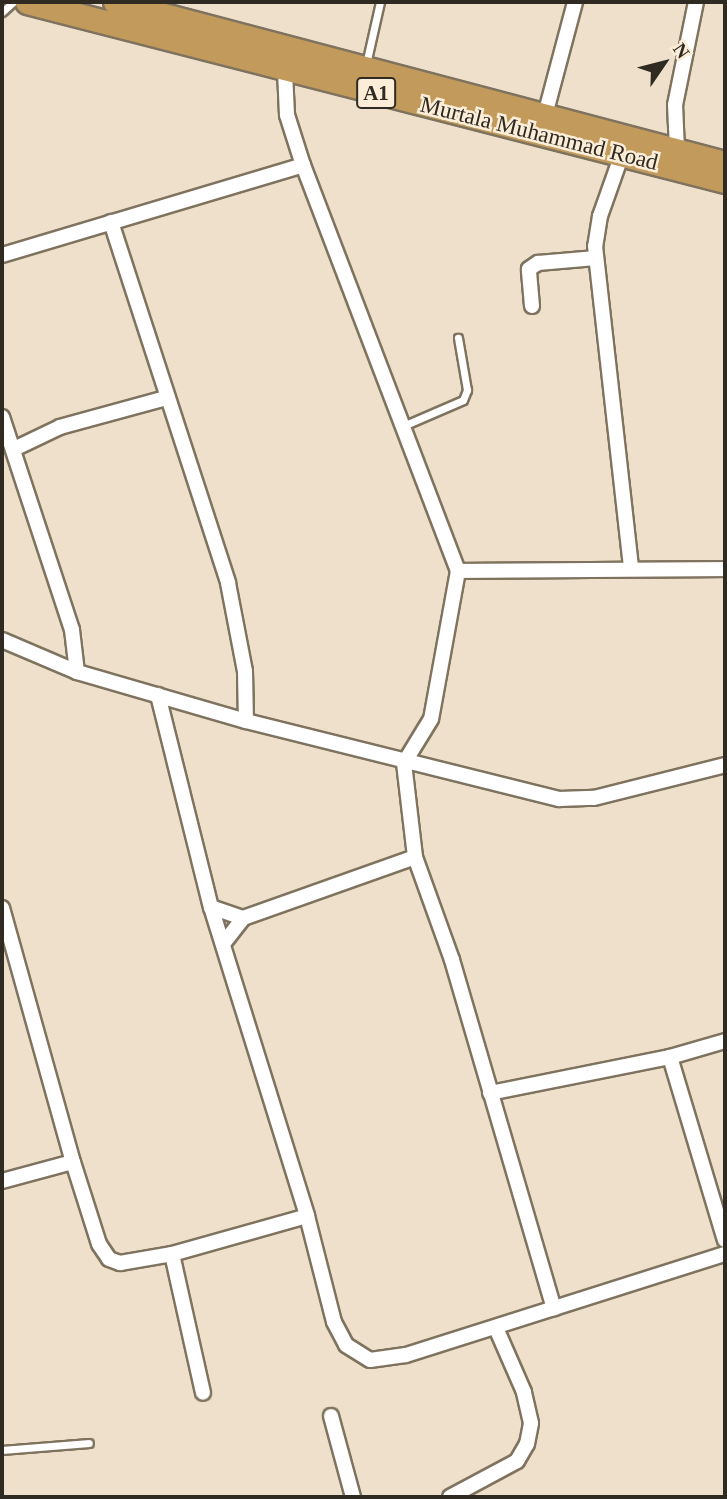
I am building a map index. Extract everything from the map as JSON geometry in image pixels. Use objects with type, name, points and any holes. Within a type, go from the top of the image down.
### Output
[{"type":"highway","name":"Murtala Muhammad Road","points":[[27,2],[285,71],[725,181]]},
{"type":"highway","name":"Murtala Muhammad Road","points":[[116,2],[725,163]]},
{"type":"street","points":[[545,115],[575,2]]},
{"type":"street","points":[[677,150],[674,104],[696,2]]},
{"type":"street","points":[[285,71],[287,115],[303,165],[458,571],[431,719],[404,763],[415,857],[452,960],[554,1308]]},
{"type":"street","points":[[622,154],[600,216],[596,258],[631,568]]},
{"type":"street","points":[[2,255],[303,165]]},
{"type":"street","points":[[111,222],[228,583],[245,671],[246,721]]},
{"type":"street","points":[[532,306],[529,269],[538,263],[596,258]]},
{"type":"street","points":[[14,449],[60,428],[166,398]]},
{"type":"street","points":[[2,417],[76,651],[77,672]]},
{"type":"street","points":[[458,571],[725,569]]},
{"type":"street","points":[[2,640],[77,672],[246,721],[404,763],[559,799],[594,798],[725,765]]},
{"type":"street","points":[[56,664],[76,651]]},
{"type":"street","points":[[158,695],[211,907],[307,1216],[334,1322],[346,1345],[370,1360],[406,1355],[725,1254]]},
{"type":"street","points":[[223,944],[243,918],[415,857]]},
{"type":"street","points":[[211,907],[243,918]]},
{"type":"street","points":[[2,908],[73,1162],[99,1244],[109,1259],[120,1263],[172,1254],[307,1216]]},
{"type":"street","points":[[490,1093],[670,1058],[725,1041]]},
{"type":"street","points":[[670,1058],[725,1240]]},
{"type":"street","points":[[2,1181],[73,1162]]},
{"type":"street","points":[[172,1254],[203,1393]]},
{"type":"street","points":[[450,1497],[517,1461],[527,1444],[531,1423],[524,1392],[496,1328]]},
{"type":"street","points":[[331,1416],[353,1497]]},
{"type":"lane","points":[[2,12],[13,2]]},
{"type":"lane","points":[[366,68],[380,2]]},
{"type":"lane","points":[[403,426],[463,400],[467,390],[458,338]]},
{"type":"lane","points":[[2,1450],[89,1443]]}]
